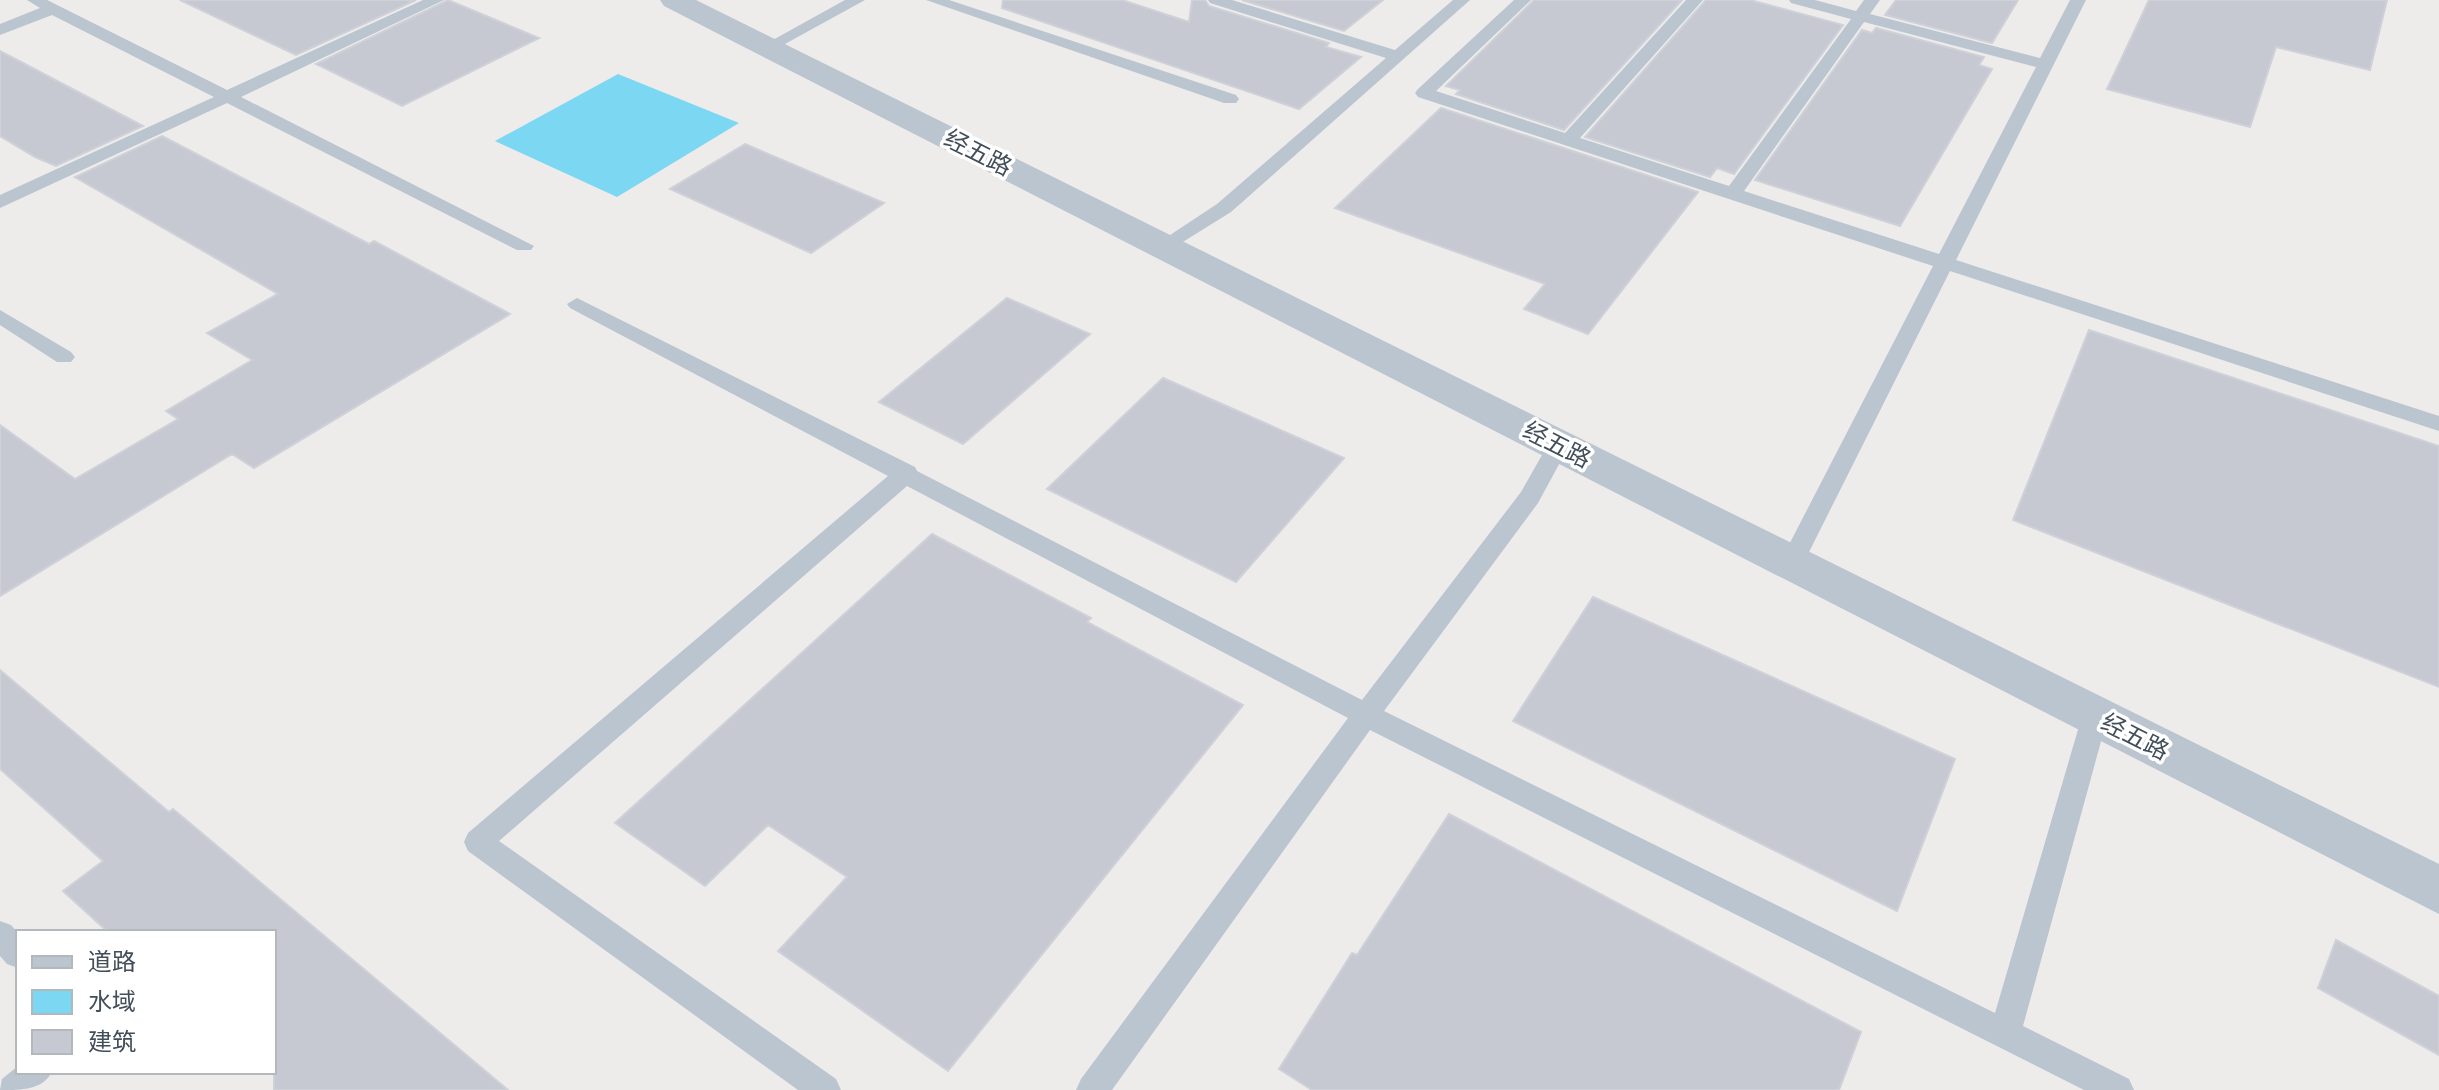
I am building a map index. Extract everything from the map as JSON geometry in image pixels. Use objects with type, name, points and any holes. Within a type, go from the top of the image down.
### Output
[{"type":"street","name":"经五路","points":[[674,0],[2439,890]]},
{"type":"lane","points":[[35,0],[524,246]]},
{"type":"lane","points":[[0,202],[436,0]]},
{"type":"lane","points":[[768,47],[857,0]]},
{"type":"lane","points":[[934,0],[1230,99]]},
{"type":"lane","points":[[1216,0],[1397,56]]},
{"type":"lane","points":[[1165,247],[1224,208],[1462,0]]},
{"type":"lane","points":[[1523,0],[1424,93],[2439,424]]},
{"type":"lane","points":[[1568,140],[1695,0]]},
{"type":"lane","points":[[1797,0],[2045,64]]},
{"type":"lane","points":[[1733,194],[1872,0]]},
{"type":"lane","points":[[1791,564],[2078,0]]},
{"type":"lane","points":[[0,30],[52,9]]},
{"type":"lane","points":[[577,304],[907,473],[1366,715],[2118,1090]]},
{"type":"lane","points":[[0,316],[64,357]]},
{"type":"lane","points":[[1092,1090],[1530,497],[1558,446]]},
{"type":"lane","points":[[825,1090],[478,842],[907,473]]},
{"type":"lane","points":[[2005,1033],[2095,716]]},
{"type":"lane","points":[[0,935],[16,952]]},
{"type":"lane","points":[[13,1090],[33,1074]]},
{"type":"water","points":[[618,74],[739,123],[617,197],[495,141]]},
{"type":"building","points":[[180,0],[416,0],[296,55]]},
{"type":"building","points":[[448,0],[539,38],[402,106],[316,64]]},
{"type":"building","points":[[1003,0],[1122,0],[1189,22],[1192,0],[1205,0],[1209,6],[1329,43],[1326,47],[1361,57],[1299,109],[1002,8]]},
{"type":"building","points":[[1242,0],[1383,0],[1344,31]]},
{"type":"building","points":[[1534,0],[1682,0],[1564,130],[1456,94],[1460,90],[1446,86]]},
{"type":"building","points":[[1706,0],[1750,0],[1843,25],[1734,174],[1717,168],[1710,177],[1585,137]]},
{"type":"building","points":[[1896,0],[2018,0],[1992,43],[1885,15]]},
{"type":"building","points":[[2149,0],[2387,0],[2370,70],[2276,47],[2250,127],[2107,89]]},
{"type":"building","points":[[1876,28],[1984,57],[1979,65],[1992,69],[1900,226],[1755,180],[1862,30],[1872,33]]},
{"type":"building","points":[[0,51],[143,126],[56,166],[35,157],[0,136]]},
{"type":"building","points":[[1441,108],[1698,192],[1588,334],[1524,309],[1545,284],[1335,208]]},
{"type":"building","points":[[162,136],[369,244],[374,241],[510,314],[254,468],[232,454],[0,596],[0,425],[75,479],[178,419],[166,411],[252,360],[207,333],[278,294],[75,177]]},
{"type":"building","points":[[745,144],[884,203],[811,253],[670,189]]},
{"type":"building","points":[[1007,298],[1090,334],[963,444],[879,402]]},
{"type":"building","points":[[2089,330],[2439,446],[2439,687],[2013,520]]},
{"type":"building","points":[[1163,378],[1344,458],[1236,582],[1047,489]]},
{"type":"building","points":[[932,534],[1091,618],[1087,622],[1243,705],[948,1071],[778,951],[847,877],[768,825],[705,886],[615,823]]},
{"type":"building","points":[[1593,597],[1955,759],[1897,911],[1513,721]]},
{"type":"building","points":[[0,670],[169,812],[173,809],[508,1090],[274,1090],[276,930],[106,930],[63,891],[103,861],[0,769]]},
{"type":"building","points":[[1449,814],[1861,1032],[1839,1090],[1312,1090],[1279,1069],[1352,953],[1357,955]]},
{"type":"building","points":[[2336,940],[2439,996],[2439,1055],[2318,988]]}]
